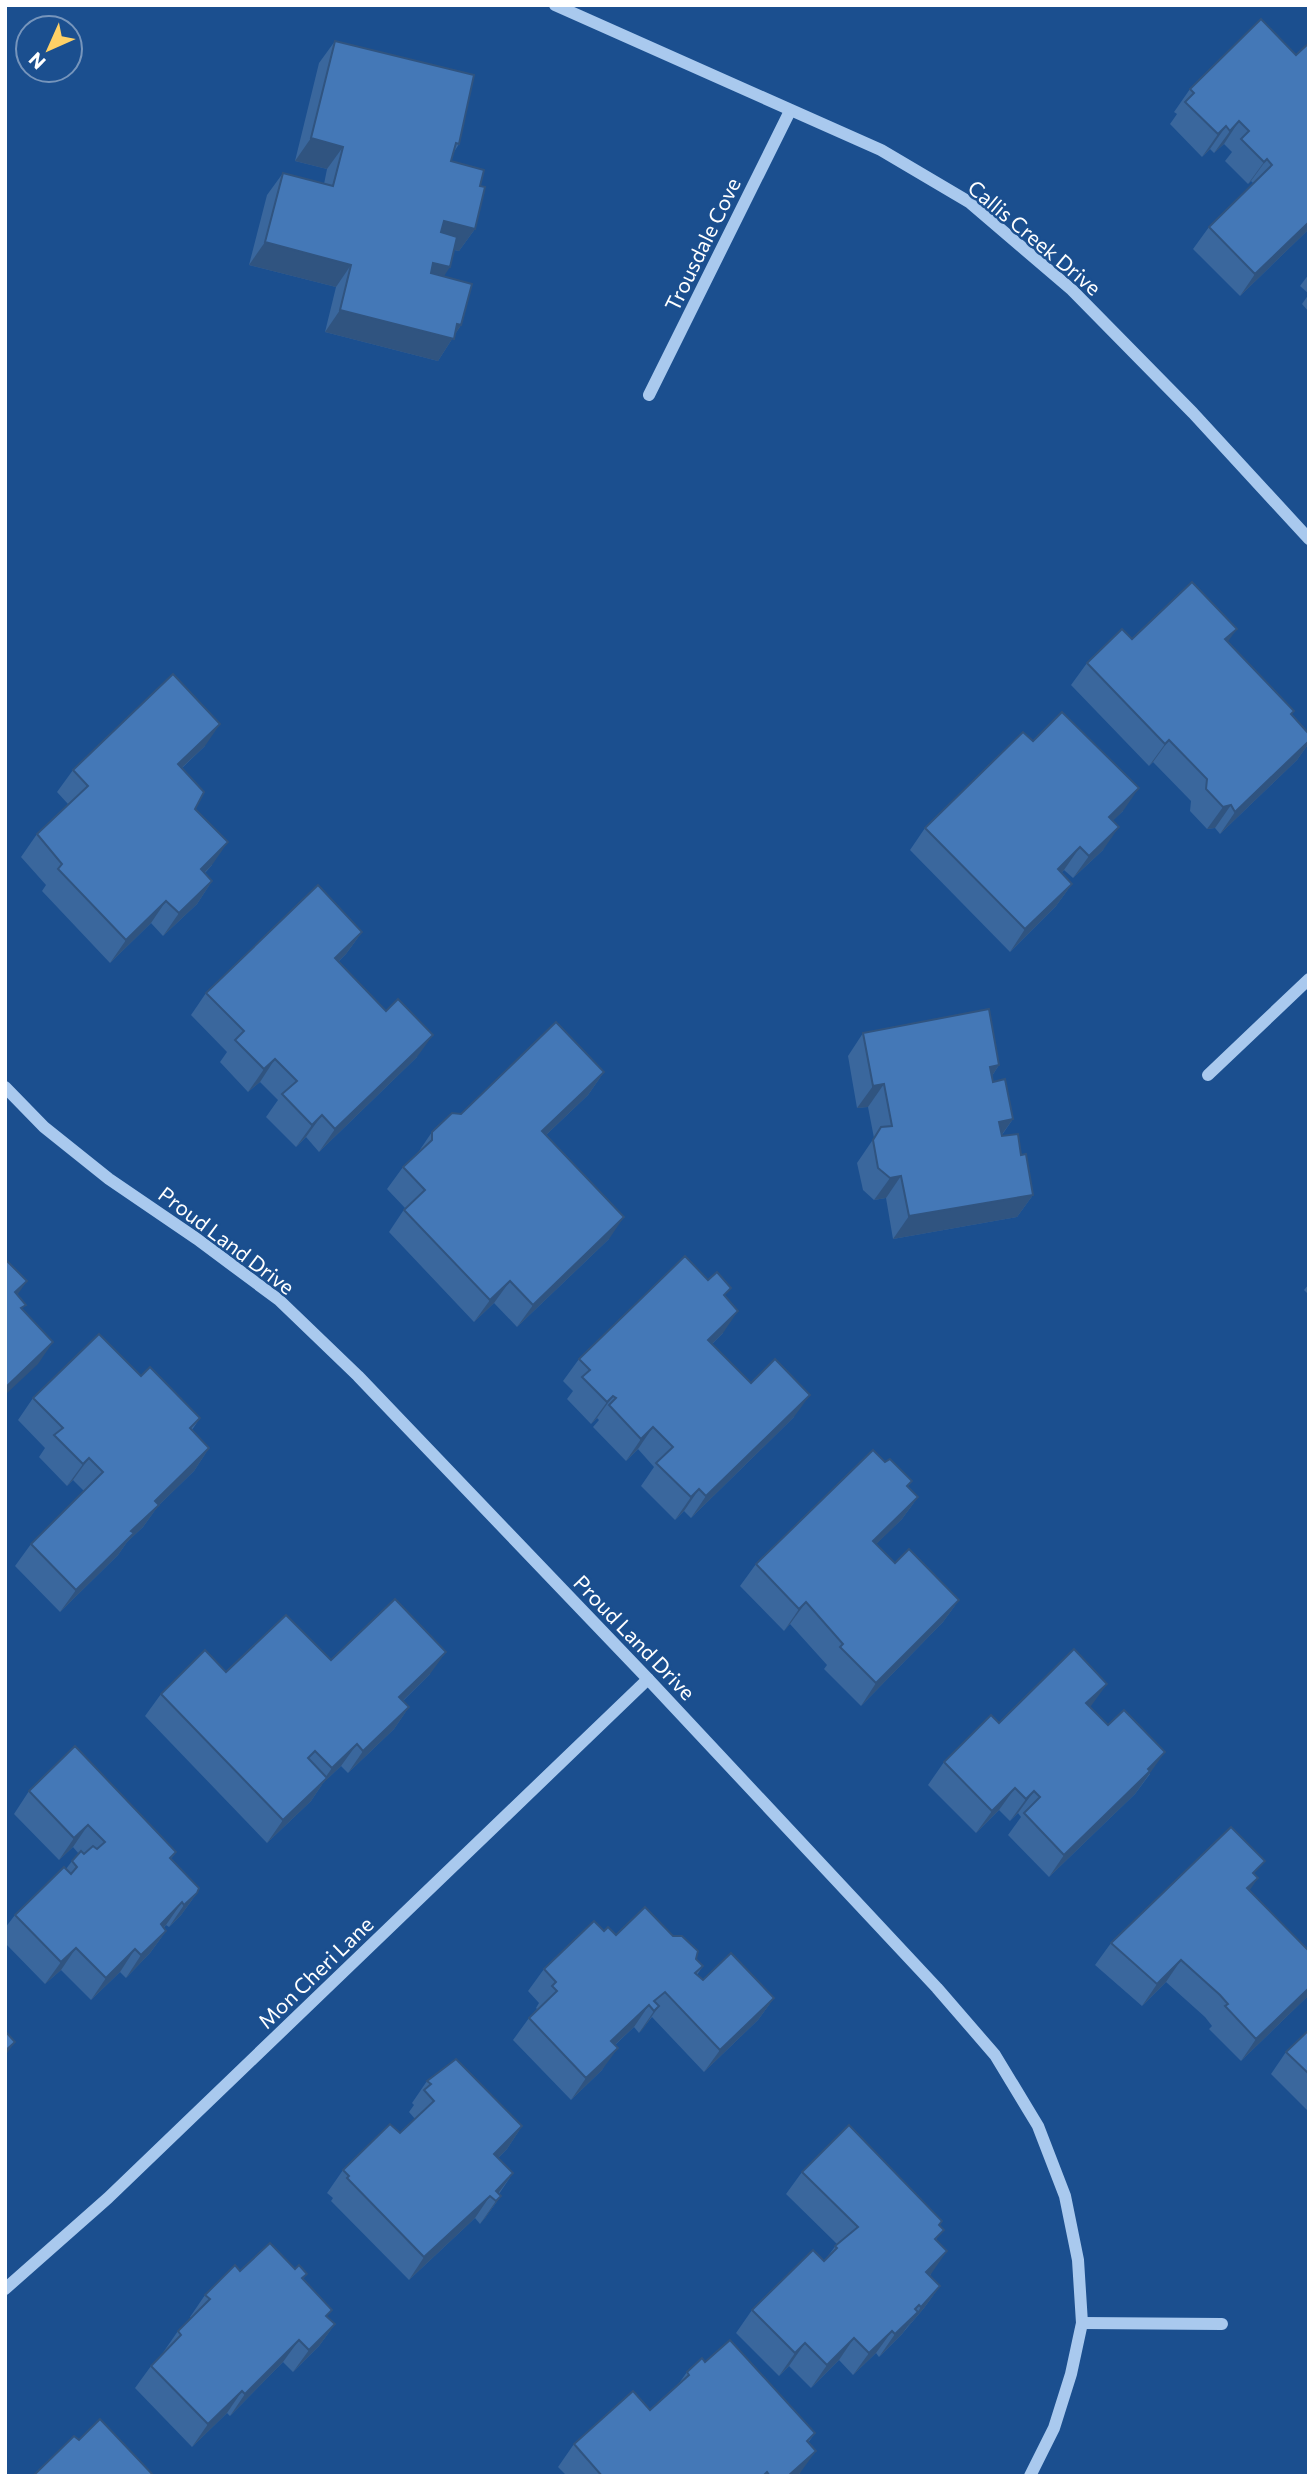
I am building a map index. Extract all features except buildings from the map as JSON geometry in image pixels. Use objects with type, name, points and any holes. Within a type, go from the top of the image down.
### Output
[{"type":"street","name":"Callis Creek Drive","points":[[555,5],[881,150],[969,202],[1072,290],[1193,413],[1309,539]]},
{"type":"street","name":"Trousdale Cove","points":[[649,395],[790,111]]},
{"type":"street","points":[[1208,1075],[1309,979]]},
{"type":"street","name":"Proud Land Drive","points":[[5,1087],[44,1127],[109,1179],[197,1238],[279,1300],[358,1376],[649,1679],[937,1988],[995,2055],[1038,2126],[1065,2196],[1078,2260],[1082,2323],[1071,2374],[1054,2428],[1030,2476]]},
{"type":"street","name":"Mon Cheri Lane","points":[[5,2289],[108,2198],[649,1679]]},
{"type":"street","points":[[1082,2323],[1222,2324]]}]
